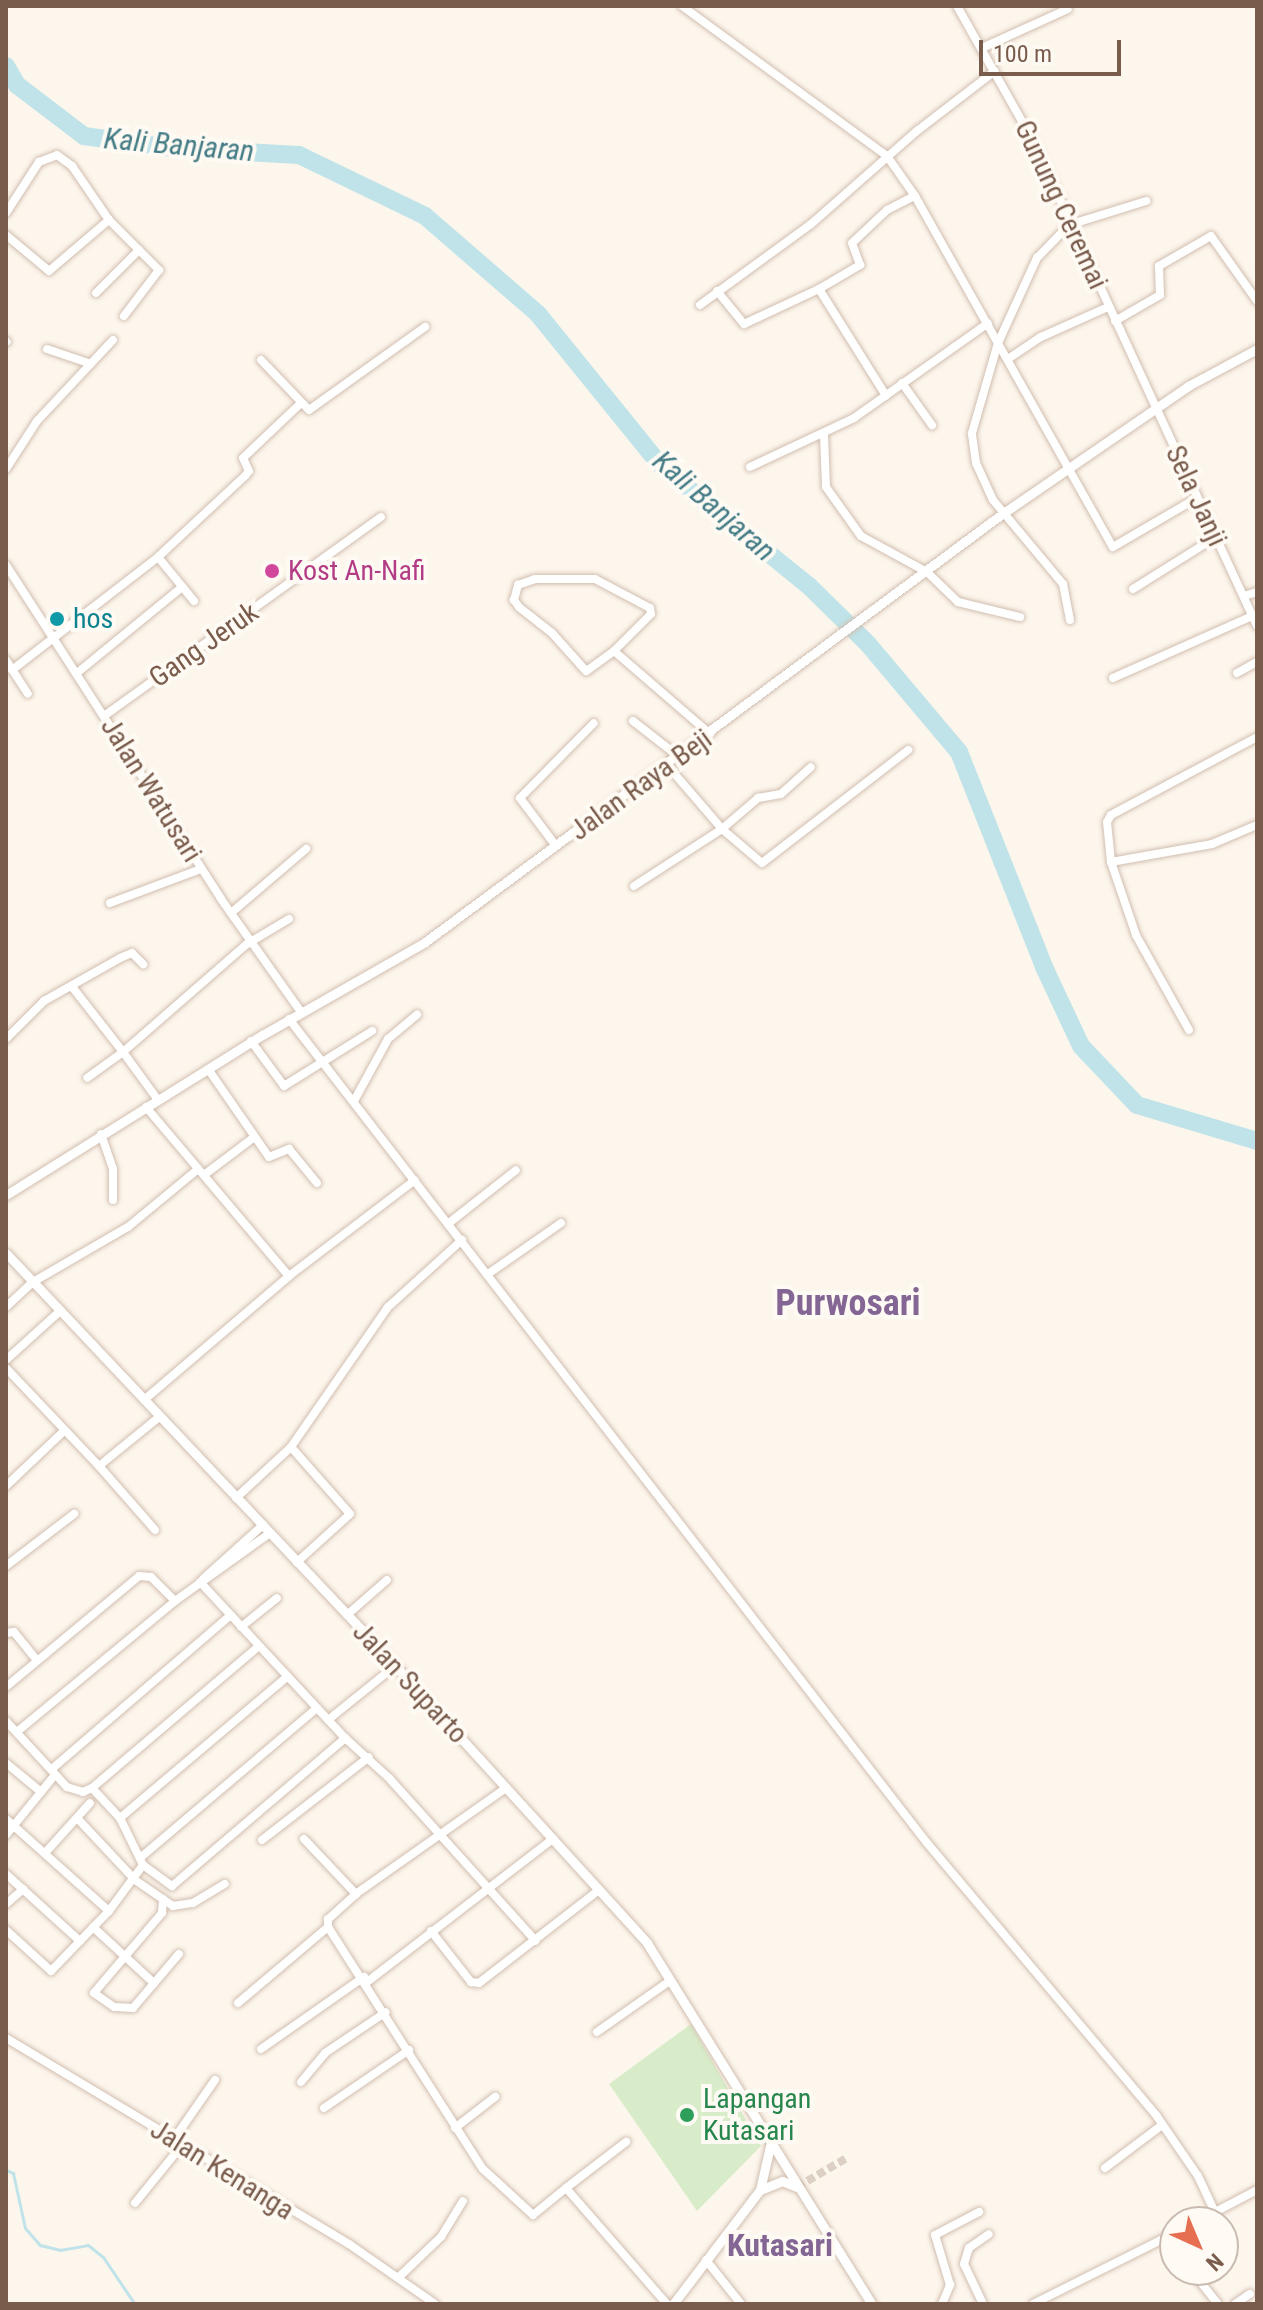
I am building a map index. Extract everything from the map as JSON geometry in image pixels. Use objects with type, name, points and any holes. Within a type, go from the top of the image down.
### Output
[{"type":"street","points":[[682,6],[887,156],[915,196],[1067,468],[1116,548],[1197,498]]},
{"type":"street","name":"Gunung Ceremai","points":[[957,6],[995,71],[1155,409]]},
{"type":"street","points":[[982,48],[1068,9]]},
{"type":"street","points":[[700,305],[811,224],[887,156],[995,71]]},
{"type":"street","points":[[6,213],[36,165],[57,155],[87,184],[109,220],[160,274],[124,316]]},
{"type":"street","points":[[717,291],[744,324],[819,289],[860,265],[852,243],[887,210],[915,196]]},
{"type":"street","points":[[1070,620],[1063,584],[1002,514],[972,446],[1000,346],[1026,275],[1069,225],[1146,201]]},
{"type":"street","points":[[6,235],[49,271],[109,220]]},
{"type":"street","points":[[1115,321],[1160,295],[1158,267],[1211,236],[1257,301]]},
{"type":"street","points":[[96,293],[139,250]]},
{"type":"street","points":[[819,289],[886,396]]},
{"type":"street","points":[[1008,359],[1041,337],[1108,307]]},
{"type":"street","points":[[750,467],[824,435],[886,396],[988,323]]},
{"type":"street","points":[[261,360],[300,404],[311,409],[425,327]]},
{"type":"street","points":[[6,469],[37,421],[113,340]]},
{"type":"street","points":[[47,349],[91,364]]},
{"type":"street","name":"Jalan Raya Beji","points":[[6,1195],[251,1041],[425,942],[813,659],[1002,514],[1155,409],[1257,349]]},
{"type":"street","points":[[902,383],[932,425]]},
{"type":"street","points":[[12,670],[158,557],[245,476],[249,471],[243,458],[300,404]]},
{"type":"street","name":"Sela Janji","points":[[1155,409],[1257,626]]},
{"type":"street","points":[[824,435],[826,487],[845,519],[872,545],[927,572],[958,602],[1020,617]]},
{"type":"street","name":"Gang Jeruk","points":[[104,716],[381,517]]},
{"type":"street","points":[[1133,589],[1216,537]]},
{"type":"street","points":[[158,557],[194,601]]},
{"type":"street","name":"Jalan Watusari","points":[[6,565],[201,869],[301,1012]]},
{"type":"street","points":[[535,579],[595,579],[650,608],[651,614],[614,651],[586,671],[552,633],[519,607],[514,600],[518,585],[535,579]]},
{"type":"street","points":[[77,673],[182,587]]},
{"type":"street","points":[[1244,596],[1257,592]]},
{"type":"street","points":[[1113,678],[1252,616]]},
{"type":"street","points":[[614,651],[710,735]]},
{"type":"street","points":[[6,660],[28,694]]},
{"type":"street","points":[[1237,673],[1257,662]]},
{"type":"street","points":[[633,721],[679,757]]},
{"type":"street","points":[[556,846],[520,798],[594,723]]},
{"type":"street","points":[[1189,1030],[1136,935],[1111,862],[1107,828],[1111,815],[1257,737]]},
{"type":"street","points":[[667,765],[722,829],[762,863],[908,750]]},
{"type":"street","points":[[634,886],[722,829],[758,798],[781,794],[811,767]]},
{"type":"street","points":[[1111,862],[1212,844],[1257,825]]},
{"type":"street","points":[[231,913],[306,849]]},
{"type":"street","points":[[110,903],[201,869]]},
{"type":"street","points":[[87,1078],[123,1052],[251,942],[289,919]]},
{"type":"street","points":[[6,1039],[44,1001],[73,988],[129,953],[143,964]]},
{"type":"street","points":[[73,988],[158,1100]]},
{"type":"street","points":[[354,1101],[388,1039],[417,1015]]},
{"type":"street","points":[[289,1019],[927,1843],[1162,2125],[1198,2176],[1212,2206]]},
{"type":"street","points":[[251,1041],[284,1086],[372,1031]]},
{"type":"street","points":[[208,1069],[269,1157],[289,1149],[317,1183]]},
{"type":"street","points":[[146,1107],[289,1276]]},
{"type":"street","points":[[101,1134],[113,1169],[113,1200]]},
{"type":"street","points":[[6,1307],[33,1282],[128,1227],[201,1172],[253,1138]]},
{"type":"street","points":[[449,1223],[516,1170]]},
{"type":"street","points":[[144,1400],[289,1276],[415,1180]]},
{"type":"street","points":[[488,1274],[561,1223]]},
{"type":"street","points":[[236,1498],[291,1447],[328,1399],[379,1318],[462,1240]]},
{"type":"street","name":"Jalan Suparto","points":[[6,1253],[395,1666],[647,1943],[770,2146],[872,2304]]},
{"type":"street","points":[[6,1360],[60,1311]]},
{"type":"street","points":[[6,1368],[155,1530]]},
{"type":"street","points":[[99,1466],[159,1417]]},
{"type":"street","points":[[6,1486],[64,1431]]},
{"type":"street","points":[[291,1447],[350,1514],[297,1562]]},
{"type":"street","points":[[8,1560],[74,1514]]},
{"type":"street","points":[[18,1731],[266,1529]]},
{"type":"street","points":[[6,1687],[139,1576],[151,1577],[175,1601]]},
{"type":"street","points":[[202,1580],[230,1616],[345,1738],[369,1757],[536,1941]]},
{"type":"street","points":[[347,1615],[387,1580]]},
{"type":"street","points":[[241,1627],[277,1598]]},
{"type":"street","points":[[6,1835],[54,1771],[230,1616]]},
{"type":"street","points":[[6,1633],[14,1632],[37,1660]]},
{"type":"street","points":[[6,1721],[76,1791],[92,1788],[259,1646]]},
{"type":"street","points":[[328,1720],[395,1666]]},
{"type":"street","points":[[120,1818],[287,1677]]},
{"type":"street","points":[[6,1930],[50,1971],[109,1911],[135,1880],[142,1862],[317,1708]]},
{"type":"street","points":[[92,1788],[120,1818],[142,1862],[172,1886],[345,1738]]},
{"type":"street","points":[[262,1840],[369,1757]]},
{"type":"street","points":[[6,1763],[41,1792]]},
{"type":"street","points":[[506,1788],[356,1894],[328,1919],[328,1927],[386,2012],[483,2169],[533,2215],[626,2142]]},
{"type":"street","points":[[45,1853],[90,1803]]},
{"type":"street","points":[[77,1818],[135,1880],[181,1908],[225,1884]]},
{"type":"street","points":[[6,1819],[109,1911]]},
{"type":"street","points":[[304,1839],[356,1894]]},
{"type":"street","points":[[261,2049],[365,1980],[553,1839]]},
{"type":"street","points":[[6,1874],[80,1941]]},
{"type":"street","points":[[6,1904],[23,1889]]},
{"type":"street","points":[[431,1931],[475,1984],[536,1941],[599,1890]]},
{"type":"street","points":[[163,1899],[162,1913],[94,1993],[129,2010],[179,1954]]},
{"type":"street","points":[[93,1927],[154,1983]]},
{"type":"street","points":[[238,2003],[328,1927]]},
{"type":"street","points":[[597,2032],[671,1980]]},
{"type":"street","points":[[301,2082],[325,2053],[386,2012]]},
{"type":"street","name":"Jalan Kenanga","points":[[6,2038],[400,2276],[435,2304]]},
{"type":"street","points":[[324,2108],[409,2050]]},
{"type":"street","points":[[174,2139],[215,2080]]},
{"type":"street","points":[[455,2128],[495,2097]]},
{"type":"street","points":[[1105,2168],[1162,2125]]},
{"type":"street","points":[[135,2203],[183,2144]]},
{"type":"street","points":[[566,2188],[670,2304],[760,2190],[770,2146]]},
{"type":"street","points":[[760,2190],[779,2181],[797,2187]]},
{"type":"street","points":[[1226,2206],[1257,2190]]},
{"type":"street","points":[[400,2276],[442,2235],[463,2201]]},
{"type":"street","points":[[942,2304],[950,2285],[935,2237],[979,2212]]},
{"type":"street","points":[[983,2304],[964,2261],[973,2244],[989,2234]]},
{"type":"street","points":[[1033,2304],[1159,2241]]},
{"type":"street","points":[[706,2260],[741,2304]]},
{"type":"street","points":[[1204,2286],[1218,2304]]},
{"type":"street","points":[[1235,2304],[1250,2294]]},
{"type":"green space","name":"Lapangan Kutasari","points":[[691,2024],[761,2146],[697,2211],[609,2084]]},
{"type":"waterway","name":"Kali Banjaran","points":[[6,66],[17,85],[84,136],[172,148],[299,155],[425,216],[538,314],[662,467],[809,586],[868,644],[959,752],[1044,967],[1081,1046],[1137,1105],[1257,1141]]},
{"type":"waterway","points":[[6,2170],[13,2173],[25,2228],[40,2245],[60,2250],[88,2245],[103,2257],[134,2303],[154,2304]]},
{"type":"tunnel","points":[[797,2187],[845,2159]]},
{"type":"place","name":"Kost An-Nafi","points":[[272,571]]},
{"type":"place","name":"hos","points":[[57,619]]},
{"type":"place","name":"Lapangan Kutasari","points":[[687,2115]]},
{"type":"district","name":"Purwosari","points":[[848,1304]]},
{"type":"district","name":"Kutasari","points":[[780,2245]]}]
